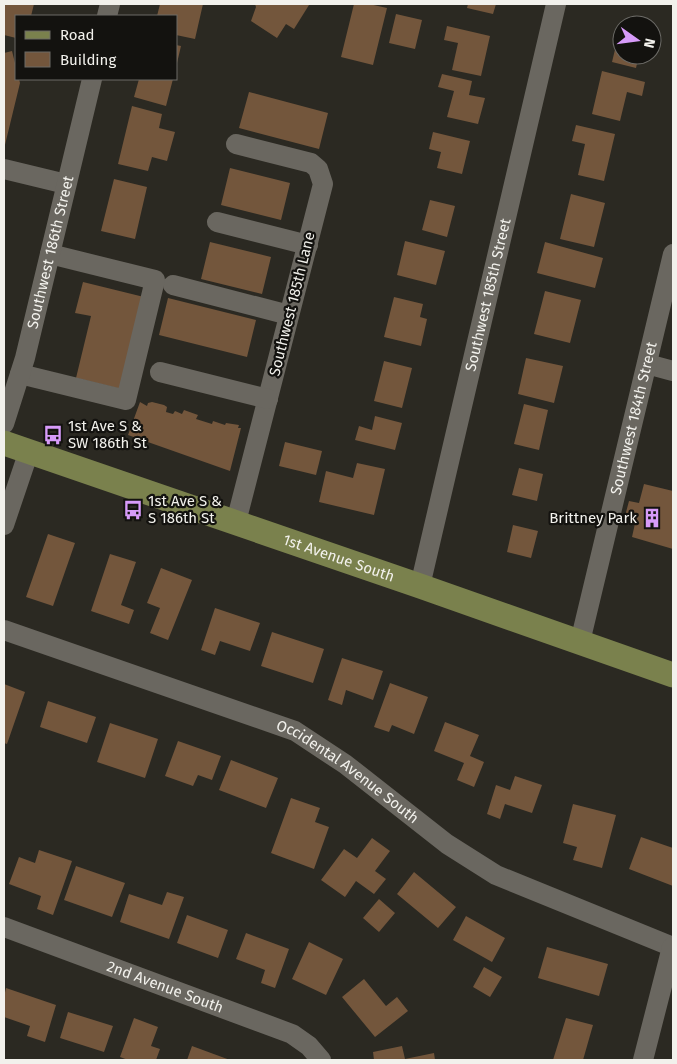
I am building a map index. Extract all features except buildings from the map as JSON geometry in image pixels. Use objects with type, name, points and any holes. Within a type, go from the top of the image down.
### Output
[{"type":"main road","name":"1st Avenue South","points":[[4,443],[673,675]]},
{"type":"street","name":"Southwest 185th Street","points":[[420,586],[556,4]]},
{"type":"street","name":"Southwest 186th Street","points":[[4,424],[20,374],[92,80]]},
{"type":"street","name":"Southwest 185th Lane","points":[[236,144],[311,163],[318,169],[323,184],[236,522]]},
{"type":"street","points":[[4,170],[66,184]]},
{"type":"street","points":[[217,222],[308,244]]},
{"type":"street","points":[[20,374],[126,400],[156,280],[50,254]]},
{"type":"street","name":"Southwest 184th Street","points":[[580,642],[673,254]]},
{"type":"street","points":[[174,285],[289,315]]},
{"type":"street","points":[[647,364],[673,371]]},
{"type":"street","points":[[160,372],[268,399]]},
{"type":"street","points":[[4,525],[30,451]]},
{"type":"street","name":"Occidental Avenue South","points":[[4,630],[295,731],[345,764],[447,844],[496,875],[673,947]]},
{"type":"street","name":"2nd Avenue South","points":[[4,927],[292,1034],[309,1046],[321,1060]]},
{"type":"street","points":[[643,1060],[673,947]]},
{"type":"place","name":"1st Ave S & SW 186th St","points":[[53,435]]},
{"type":"place","name":"1st Ave S & S 186th St","points":[[133,510]]},
{"type":"place","name":"Brittney Park","points":[[652,518]]}]
